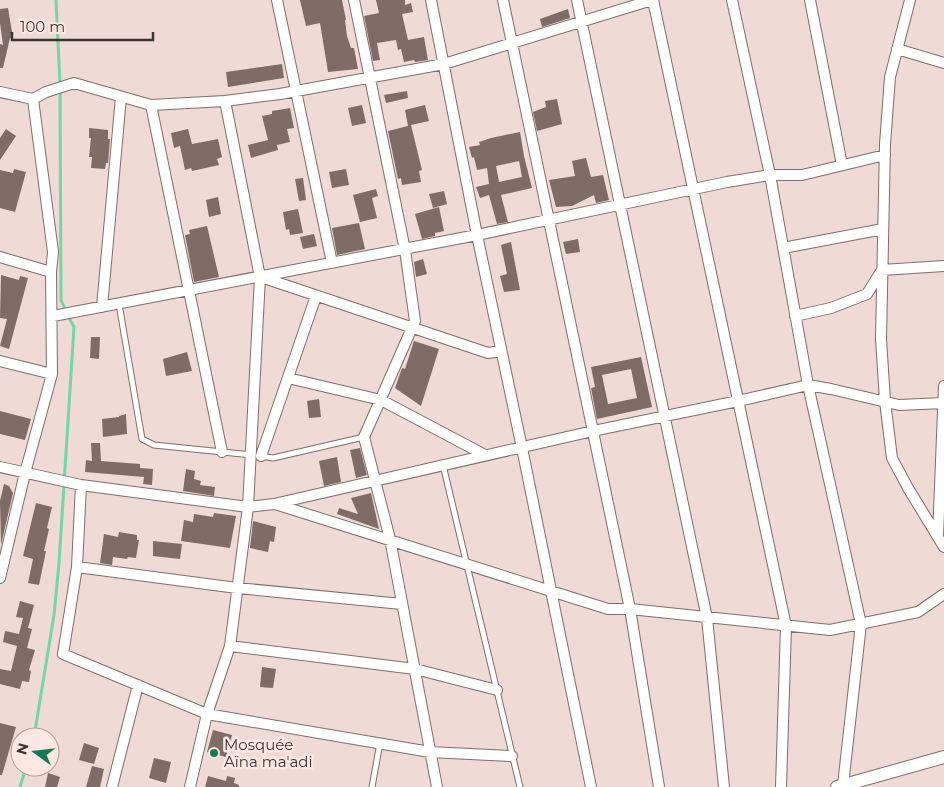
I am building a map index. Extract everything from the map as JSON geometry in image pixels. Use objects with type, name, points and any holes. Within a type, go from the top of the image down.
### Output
[{"type":"street","points":[[277,0],[332,264]]},
{"type":"street","points":[[354,0],[405,250],[415,320],[364,438],[390,539],[437,787]]},
{"type":"street","points":[[431,0],[477,236],[591,787]]},
{"type":"street","points":[[503,0],[630,609],[659,787]]},
{"type":"street","points":[[577,0],[708,618],[724,787]]},
{"type":"street","points":[[0,92],[34,99],[46,92],[74,83],[151,105],[225,101],[296,91],[444,64],[652,0],[786,626],[781,787]]},
{"type":"street","points":[[732,0],[770,176],[808,385],[861,624],[840,786],[944,757]]},
{"type":"street","points":[[810,0],[842,165]]},
{"type":"street","points":[[910,0],[890,77],[885,155],[882,270],[881,339],[884,401],[892,458],[944,547]]},
{"type":"street","points":[[898,49],[944,63]]},
{"type":"street","points":[[102,307],[121,97]]},
{"type":"street","points":[[0,578],[52,374],[53,316],[51,272],[53,252],[34,99]]},
{"type":"street","points":[[190,787],[207,714],[230,646],[248,507],[260,277],[225,101]]},
{"type":"street","points":[[151,105],[222,452]]},
{"type":"street","points":[[53,316],[477,236],[693,189],[770,176],[802,175],[885,155]]},
{"type":"street","points":[[783,248],[883,229]]},
{"type":"street","points":[[0,257],[51,272]]},
{"type":"street","points":[[882,270],[944,266]]},
{"type":"street","points":[[795,316],[831,308],[867,294],[882,270]]},
{"type":"street","points":[[260,277],[488,353],[501,351]]},
{"type":"street","points":[[261,456],[316,296]]},
{"type":"street","points":[[0,362],[52,374]]},
{"type":"street","points":[[288,378],[381,400],[485,455]]},
{"type":"street","points":[[0,468],[81,485],[248,507],[274,504],[485,455],[808,385],[899,405],[944,403]]},
{"type":"street","points":[[938,536],[944,386]]},
{"type":"street","points":[[81,485],[77,567],[63,654],[207,714],[430,752],[512,756]]},
{"type":"street","points":[[274,504],[608,609],[630,609],[830,630],[918,612],[944,594]]},
{"type":"street","points":[[77,567],[237,588],[402,604]]},
{"type":"street","points":[[230,646],[415,669],[497,690]]},
{"type":"street","points":[[112,787],[138,685]]},
{"type":"lane","points":[[119,304],[142,440],[154,444],[273,458],[364,438]]},
{"type":"lane","points":[[443,465],[520,787]]},
{"type":"lane","points":[[372,787],[380,743]]},
{"type":"building","points":[[300,0],[342,0],[347,36],[351,48],[354,48],[358,69],[328,72],[320,23],[306,26]]},
{"type":"building","points":[[376,0],[405,0],[405,5],[411,3],[413,12],[402,14],[408,40],[424,37],[428,60],[404,62],[401,49],[398,50],[396,40],[377,43],[380,60],[373,61],[364,16],[379,13]]},
{"type":"building","points":[[8,8],[13,38],[10,38],[3,68],[0,68],[0,44],[3,45],[0,9]]},
{"type":"building","points":[[568,9],[570,18],[542,27],[540,19]]},
{"type":"building","points":[[282,64],[284,78],[228,87],[226,72]]},
{"type":"building","points":[[407,91],[408,98],[386,103],[384,95]]},
{"type":"building","points":[[557,99],[562,124],[537,131],[533,112],[546,107],[545,101]]},
{"type":"building","points":[[362,105],[366,123],[352,126],[348,108]]},
{"type":"building","points":[[425,105],[429,121],[411,125],[422,170],[419,171],[421,182],[402,185],[401,178],[398,179],[388,131],[408,126],[405,110]]},
{"type":"building","points":[[290,108],[294,128],[287,129],[290,142],[277,145],[278,150],[251,158],[248,145],[268,140],[262,116],[272,114],[272,111]]},
{"type":"building","points":[[89,128],[108,130],[108,139],[110,139],[108,163],[106,163],[105,169],[91,168],[92,157],[89,157],[91,138],[89,138]]},
{"type":"building","points":[[6,129],[16,136],[0,160],[0,138]]},
{"type":"building","points":[[188,129],[192,144],[218,139],[222,157],[217,159],[219,165],[192,171],[191,168],[185,170],[180,146],[174,148],[171,133]]},
{"type":"building","points":[[520,132],[532,188],[501,195],[508,222],[497,224],[489,195],[480,198],[476,187],[489,184],[487,168],[477,170],[469,147],[480,145],[479,142]],"holes":[[[519,161],[522,177],[499,182],[496,166]]]},
{"type":"building","points":[[586,158],[591,177],[603,175],[609,200],[596,203],[594,195],[572,206],[556,207],[549,180],[575,176],[572,161]]},
{"type":"building","points":[[14,169],[26,172],[15,212],[0,208],[0,170],[13,173]]},
{"type":"building","points":[[346,169],[349,185],[332,188],[329,172]]},
{"type":"building","points":[[303,178],[306,200],[299,201],[295,179]]},
{"type":"building","points":[[376,189],[378,196],[372,198],[377,218],[360,222],[353,195]]},
{"type":"building","points":[[444,191],[447,204],[433,208],[429,194]]},
{"type":"building","points":[[218,197],[221,214],[209,217],[206,200]]},
{"type":"building","points":[[439,207],[444,231],[435,233],[435,236],[422,239],[415,214]]},
{"type":"building","points":[[298,209],[303,233],[290,235],[289,229],[286,230],[283,212]]},
{"type":"building","points":[[359,223],[365,249],[337,255],[332,228]]},
{"type":"building","points":[[207,226],[219,277],[194,282],[185,235],[190,234],[189,230]]},
{"type":"building","points":[[314,234],[317,246],[303,249],[300,237]]},
{"type":"building","points":[[578,239],[580,252],[566,254],[563,242]]},
{"type":"building","points":[[511,242],[520,290],[504,292],[500,276],[507,274],[501,245]]},
{"type":"building","points":[[423,259],[427,274],[416,277],[414,262]]},
{"type":"building","points":[[1,275],[19,280],[20,276],[28,278],[9,349],[0,346],[7,319],[0,318]]},
{"type":"building","points":[[91,337],[100,337],[99,359],[90,358]]},
{"type":"building","points":[[414,341],[439,349],[421,406],[395,388],[402,368],[405,369]]},
{"type":"building","points":[[187,352],[192,371],[166,376],[163,359]]},
{"type":"building","points":[[641,357],[652,407],[597,419],[591,388],[595,387],[591,367]],"holes":[[[631,369],[637,398],[608,404],[602,375]]]},
{"type":"building","points":[[319,399],[321,417],[309,418],[307,401]]},
{"type":"building","points":[[0,411],[31,419],[25,440],[0,434]]},
{"type":"building","points":[[126,414],[127,434],[103,437],[102,419],[119,417]]},
{"type":"building","points":[[91,443],[100,443],[101,461],[140,464],[140,468],[153,469],[152,485],[143,484],[144,477],[85,472],[86,460],[92,461]]},
{"type":"building","points":[[360,448],[367,475],[356,478],[350,450]]},
{"type":"building","points":[[337,457],[341,482],[324,486],[319,461]]},
{"type":"building","points":[[186,469],[195,471],[194,479],[201,481],[200,485],[215,487],[214,496],[183,491]]},
{"type":"building","points":[[4,484],[9,486],[13,493],[1,545],[0,501]]},
{"type":"building","points":[[371,493],[379,529],[337,514],[339,508],[358,514],[351,498]]},
{"type":"building","points":[[36,503],[52,507],[39,585],[28,583],[33,559],[23,556]]},
{"type":"building","points":[[214,513],[236,516],[230,548],[181,541],[184,520],[193,522],[194,514],[213,517]]},
{"type":"building","points":[[253,521],[276,527],[274,542],[270,541],[268,552],[250,548]]},
{"type":"building","points":[[119,532],[137,535],[137,540],[139,540],[136,558],[113,557],[112,565],[100,563],[104,534],[118,537]]},
{"type":"building","points":[[153,541],[182,544],[180,559],[153,556]]},
{"type":"building","points":[[20,601],[34,605],[28,628],[32,629],[27,648],[35,650],[29,670],[31,671],[29,682],[22,681],[20,689],[0,684],[0,669],[11,671],[17,646],[3,642],[5,631],[19,634],[23,618],[16,617]]},
{"type":"building","points":[[262,667],[276,669],[273,688],[260,687]]},
{"type":"building","points":[[0,723],[16,727],[10,727],[10,748],[2,775],[0,775]]},
{"type":"building","points":[[213,730],[232,735],[226,757],[207,752]]},
{"type":"building","points":[[84,743],[99,748],[94,764],[79,760]]},
{"type":"building","points":[[154,758],[171,762],[166,783],[149,778]]},
{"type":"building","points":[[92,766],[104,769],[100,787],[86,787]]},
{"type":"building","points":[[208,776],[226,781],[227,776],[235,778],[234,783],[239,785],[239,787],[205,787]]},
{"type":"building","points":[[47,777],[60,777],[57,787],[45,787]]},
{"type":"waterway","points":[[56,0],[60,84]]},
{"type":"waterway","points":[[60,91],[61,300],[66,311]]},
{"type":"waterway","points":[[36,727],[54,615],[59,563],[74,327],[68,316]]},
{"type":"waterway","points":[[20,787],[23,777]]},
{"type":"place","name":"Mosquée Aïna ma'adi","points":[[214,753]]}]
